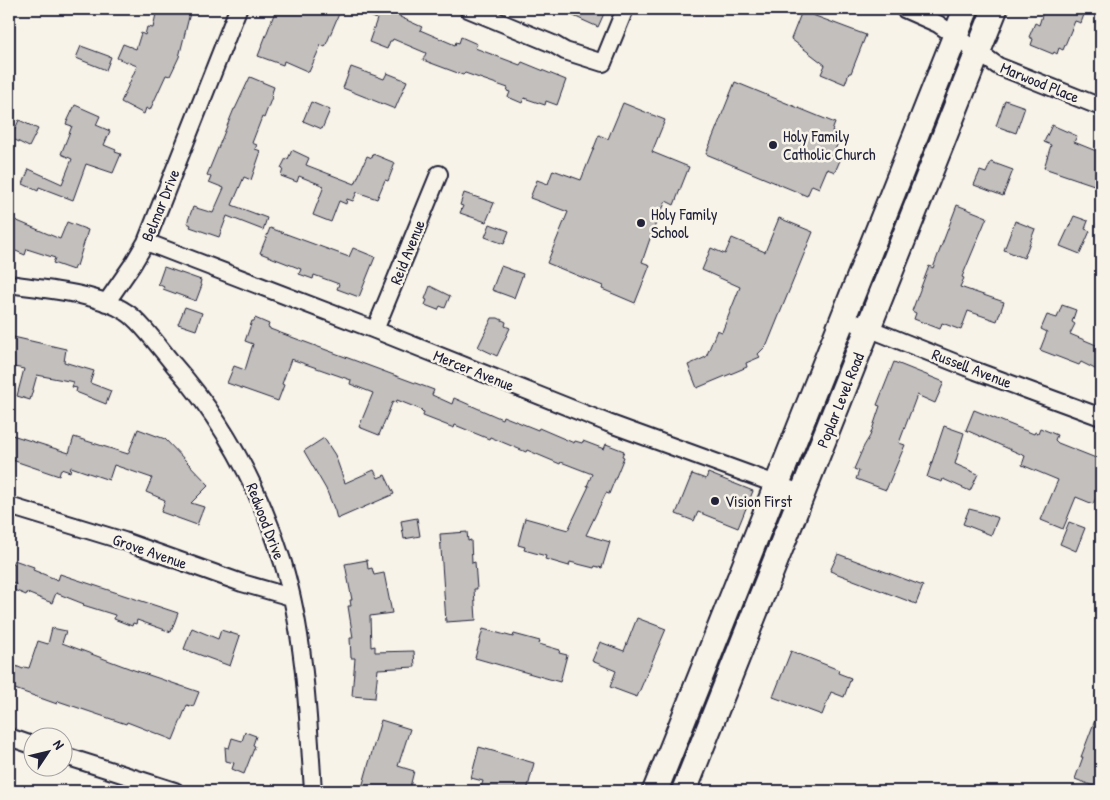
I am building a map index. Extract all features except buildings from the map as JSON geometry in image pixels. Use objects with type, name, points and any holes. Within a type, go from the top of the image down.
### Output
[{"type":"main road","name":"Poplar Level Road","points":[[655,791],[966,9]]},
{"type":"main road","name":"Poplar Level Road","points":[[684,791],[995,9]]},
{"type":"street","name":"Belmar Drive","points":[[106,303],[146,242],[238,9]]},
{"type":"street","points":[[468,9],[553,44],[565,51],[603,63],[625,9]]},
{"type":"street","name":"Marwood Place","points":[[904,9],[938,24],[998,66],[1101,107]]},
{"type":"street","name":"Reid Avenue","points":[[375,330],[439,174]]},
{"type":"street","name":"Mercer Avenue","points":[[146,242],[375,330],[608,423],[803,494]]},
{"type":"street","points":[[9,284],[71,294],[106,303]]},
{"type":"street","name":"Redwood Drive","points":[[106,303],[127,312],[197,391],[236,451],[263,505],[283,564],[291,597],[304,675],[313,791]]},
{"type":"street","name":"Russell Avenue","points":[[843,318],[1101,418]]},
{"type":"street","name":"Grove Avenue","points":[[9,506],[124,541],[242,583],[291,597]]},
{"type":"street","points":[[9,737],[22,742]]},
{"type":"street","points":[[72,758],[175,791]]},
{"type":"place","name":"Holy Family Catholic Church","points":[[773,145]]},
{"type":"place","name":"Holy Family School","points":[[641,223]]},
{"type":"place","name":"Vision First","points":[[715,501]]}]
